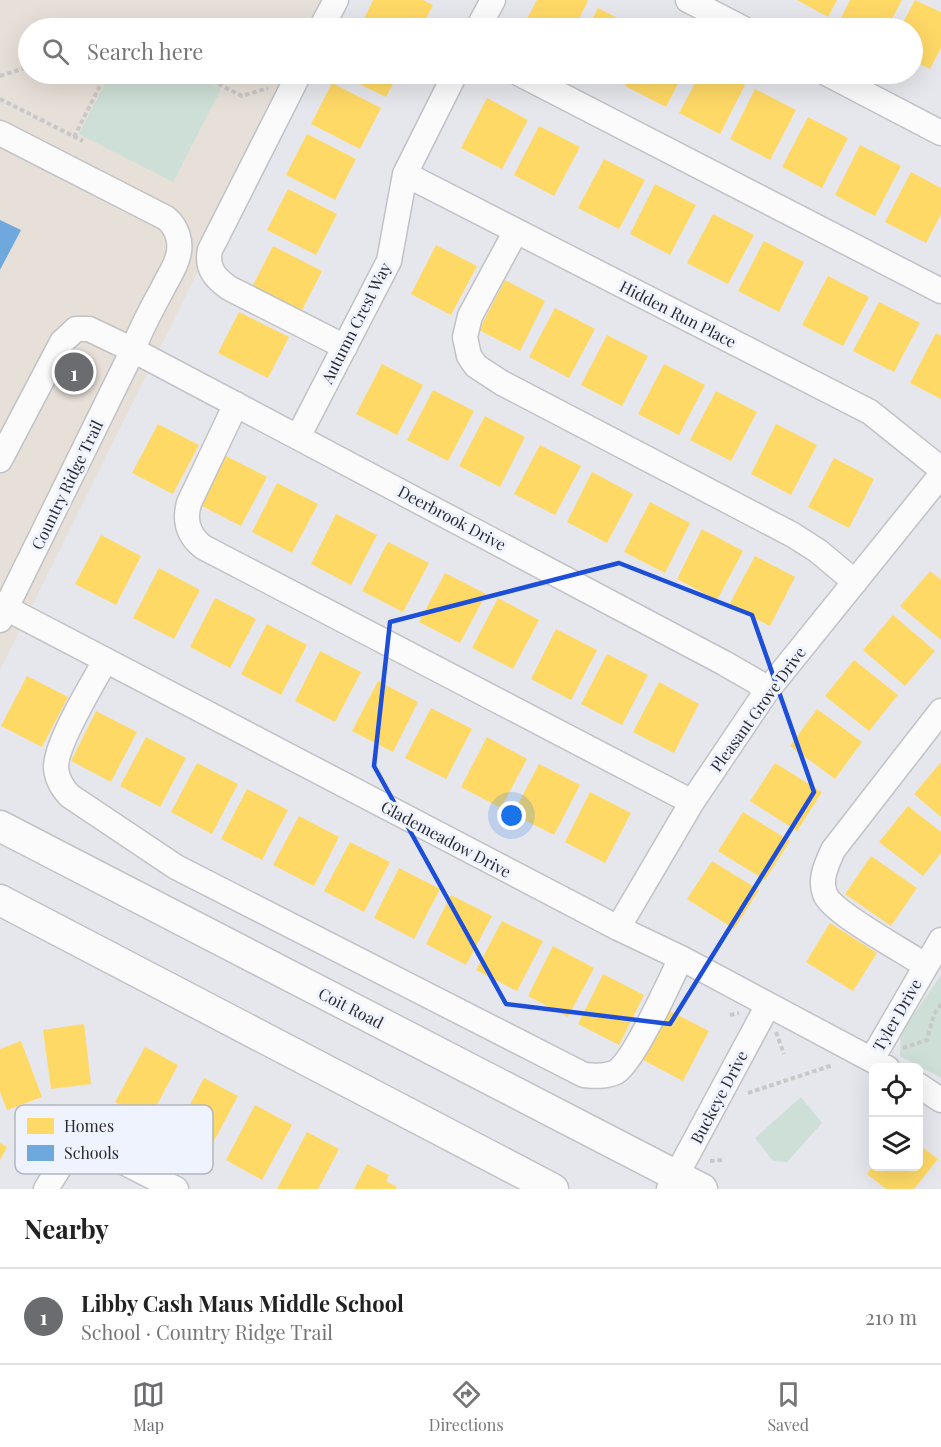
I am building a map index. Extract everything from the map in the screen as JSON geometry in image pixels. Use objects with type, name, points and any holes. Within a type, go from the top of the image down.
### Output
[{"type":"main road","name":"Coit Road","points":[[0,826],[690,1179]]},
{"type":"main road","points":[[0,900],[553,1189]]},
{"type":"street","points":[[326,18],[336,0]]},
{"type":"street","points":[[483,18],[493,0]]},
{"type":"street","points":[[688,0],[723,18]]},
{"type":"street","points":[[294,84],[210,250],[208,259],[216,279],[229,288],[345,347]]},
{"type":"street","name":"Autumn Crest Way","points":[[298,437],[389,261],[405,174],[450,84]]},
{"type":"street","points":[[539,84],[941,291]]},
{"type":"street","points":[[847,84],[941,133]]},
{"type":"street","name":"Country Ridge Trail","points":[[0,133],[166,218],[174,226],[178,237],[179,254],[2,611]]},
{"type":"street","name":"Hidden Run Place","points":[[405,174],[870,412],[941,469]]},
{"type":"street","points":[[516,231],[467,326],[465,344],[476,366],[502,383],[793,535],[818,551],[855,582]]},
{"type":"street","name":"Deerbrook Drive","points":[[0,460],[54,354],[76,329],[89,329],[236,404],[724,663],[757,682],[766,692]]},
{"type":"street","points":[[236,404],[189,503],[188,526],[196,541],[203,547],[692,802]]},
{"type":"street","name":"Pleasant Grove Drive","points":[[618,928],[692,802],[766,692],[941,476]]},
{"type":"street","name":"Glademeadow Drive","points":[[2,611],[105,661],[880,1063]]},
{"type":"street","points":[[105,661],[59,753],[56,767],[61,787],[70,796],[176,867],[584,1075],[609,1074],[624,1065],[681,958]]},
{"type":"street","points":[[926,966],[835,908],[824,892],[823,881],[833,850],[941,711]]},
{"type":"street","name":"Tyler Drive","points":[[880,1063],[926,966],[941,940]]},
{"type":"street","name":"Buckeye Drive","points":[[690,1179],[768,1005]]},
{"type":"street","points":[[923,1088],[941,1100]]},
{"type":"street","points":[[46,1189],[54,1174]]},
{"type":"street","points":[[147,1174],[176,1189]]},
{"type":"path","points":[[0,76],[18,70]]},
{"type":"path","points":[[74,137],[101,84]]},
{"type":"path","points":[[218,84],[242,96],[277,85]]},
{"type":"path","points":[[0,99],[83,141]]},
{"type":"path","points":[[910,1047],[927,1040],[934,1014],[941,1004]]},
{"type":"path","points":[[776,1029],[784,1054]]},
{"type":"path","points":[[748,1093],[833,1065]]},
{"type":"path","points":[[690,1179],[722,1161]]},
{"type":"highlighted area","points":[[619,563],[752,615],[814,792],[670,1024],[506,1004],[374,766],[390,622]]},
{"type":"shaded area","points":[[0,0],[332,0],[323,18],[18,18],[18,84],[291,84],[0,670]]},
{"type":"green space","points":[[105,84],[211,84],[221,89],[173,182],[79,134]]},
{"type":"green space","points":[[941,975],[941,1078],[923,1068],[923,1063],[913,1063],[900,1056],[901,1033]]},
{"type":"green space","points":[[801,1097],[822,1123],[787,1162],[773,1161],[755,1138]]},
{"type":"building: Homes","points":[[373,0],[423,0],[433,5],[426,18],[364,18]]},
{"type":"building: Homes","points":[[537,0],[588,1],[579,18],[527,18]]},
{"type":"building: Homes","points":[[797,0],[837,0],[828,17]]},
{"type":"building: Homes","points":[[850,0],[902,0],[892,18],[841,18]]},
{"type":"building: Homes","points":[[915,0],[941,12],[941,48],[930,69],[923,66],[923,18],[905,18]]},
{"type":"building: Homes","points":[[598,8],[618,18],[593,18]]},
{"type":"building: Homes","points":[[331,84],[381,108],[360,149],[311,124]]},
{"type":"building: Homes","points":[[359,84],[393,84],[386,97]]},
{"type":"building: Homes","points":[[626,84],[678,84],[666,107],[625,86]]},
{"type":"building: Homes","points":[[695,84],[745,85],[720,134],[679,113]]},
{"type":"building: Homes","points":[[755,89],[796,110],[770,160],[730,139]]},
{"type":"building: Homes","points":[[487,98],[528,120],[502,169],[461,148]]},
{"type":"building: Homes","points":[[808,117],[848,138],[822,188],[782,167]]},
{"type":"building: Homes","points":[[539,126],[580,147],[554,196],[514,175]]},
{"type":"building: Homes","points":[[307,134],[356,159],[335,200],[286,175]]},
{"type":"building: Homes","points":[[860,145],[901,166],[875,216],[835,195]]},
{"type":"building: Homes","points":[[604,159],[645,180],[619,229],[578,208]]},
{"type":"building: Homes","points":[[911,172],[941,188],[941,214],[926,243],[885,222]]},
{"type":"building: Homes","points":[[655,184],[696,205],[670,255],[630,234]]},
{"type":"building: Homes","points":[[288,189],[337,214],[316,255],[267,230]]},
{"type":"building: Homes","points":[[713,214],[754,235],[728,284],[687,263]]},
{"type":"building: Homes","points":[[764,241],[804,262],[779,312],[738,291]]},
{"type":"building: Homes","points":[[436,245],[477,266],[451,315],[411,294]]},
{"type":"building: Homes","points":[[273,246],[322,271],[301,312],[252,287]]},
{"type":"building: Homes","points":[[828,276],[869,297],[843,346],[802,325]]},
{"type":"building: Homes","points":[[505,280],[545,301],[520,351],[479,330]]},
{"type":"building: Homes","points":[[879,302],[920,323],[894,372],[853,351]]},
{"type":"building: Homes","points":[[555,308],[595,329],[569,378],[529,357]]},
{"type":"building: Homes","points":[[239,312],[289,337],[268,378],[218,353]]},
{"type":"building: Homes","points":[[936,333],[941,336],[941,399],[910,383]]},
{"type":"building: Homes","points":[[607,335],[648,356],[622,406],[581,385]]},
{"type":"building: Homes","points":[[382,364],[423,385],[397,435],[356,414]]},
{"type":"building: Homes","points":[[664,364],[705,385],[679,435],[638,414]]},
{"type":"building: Homes","points":[[433,390],[474,411],[448,461],[407,440]]},
{"type":"building: Homes","points":[[716,391],[757,412],[731,461],[690,440]]},
{"type":"building: Homes","points":[[485,416],[525,437],[500,487],[459,466]]},
{"type":"building: Homes","points":[[158,424],[199,445],[173,494],[132,473]]},
{"type":"building: Homes","points":[[776,424],[817,445],[791,495],[751,474]]},
{"type":"building: Homes","points":[[540,445],[581,466],[555,515],[514,494]]},
{"type":"building: Homes","points":[[226,456],[267,477],[241,526],[200,505]]},
{"type":"building: Homes","points":[[834,458],[874,479],[849,528],[808,507]]},
{"type":"building: Homes","points":[[592,472],[633,494],[607,543],[567,522]]},
{"type":"building: Homes","points":[[277,483],[318,504],[292,553],[252,532]]},
{"type":"building: Homes","points":[[650,502],[690,523],[665,573],[624,552]]},
{"type":"building: Homes","points":[[336,514],[377,535],[351,585],[311,564]]},
{"type":"building: Homes","points":[[702,529],[743,551],[717,600],[677,579]]},
{"type":"building: Homes","points":[[101,535],[141,556],[116,605],[75,584]]},
{"type":"building: Homes","points":[[388,542],[429,563],[403,612],[362,591]]},
{"type":"building: Homes","points":[[755,556],[795,577],[770,626],[729,605]]},
{"type":"building: Homes","points":[[159,568],[200,590],[174,639],[133,618]]},
{"type":"building: Homes","points":[[930,571],[941,580],[941,640],[900,606]]},
{"type":"building: Homes","points":[[445,573],[486,594],[460,643],[419,622]]},
{"type":"building: Homes","points":[[215,598],[256,619],[230,668],[190,647]]},
{"type":"building: Homes","points":[[498,598],[539,620],[513,669],[472,648]]},
{"type":"building: Homes","points":[[893,615],[935,651],[905,686],[863,650]]},
{"type":"building: Homes","points":[[267,624],[307,645],[281,695],[241,674]]},
{"type":"building: Homes","points":[[556,629],[597,650],[571,700],[531,679]]},
{"type":"building: Homes","points":[[320,651],[361,672],[335,722],[295,701]]},
{"type":"building: Homes","points":[[607,654],[648,675],[622,725],[581,704]]},
{"type":"building: Homes","points":[[854,660],[898,695],[869,731],[825,696]]},
{"type":"building: Homes","points":[[27,676],[68,697],[42,747],[1,726]]},
{"type":"building: Homes","points":[[378,681],[418,702],[393,752],[352,731]]},
{"type":"building: Homes","points":[[659,682],[699,704],[674,753],[633,732]]},
{"type":"building: Homes","points":[[431,708],[472,729],[446,779],[405,758]]},
{"type":"building: Homes","points":[[817,709],[862,742],[835,779],[790,746]]},
{"type":"building: Homes","points":[[96,711],[137,732],[111,782],[71,761]]},
{"type":"building: Homes","points":[[146,737],[186,758],[160,807],[120,786]]},
{"type":"building: Homes","points":[[487,737],[527,759],[501,808],[461,787]]},
{"type":"building: Homes","points":[[941,762],[941,817],[914,794]]},
{"type":"building: Homes","points":[[197,763],[238,784],[212,834],[171,812]]},
{"type":"building: Homes","points":[[775,763],[822,792],[797,831],[750,801]]},
{"type":"building: Homes","points":[[539,764],[580,785],[554,835],[513,814]]},
{"type":"building: Homes","points":[[247,789],[288,810],[262,860],[221,839]]},
{"type":"building: Homes","points":[[590,792],[631,813],[605,863],[565,842]]},
{"type":"building: Homes","points":[[908,806],[941,832],[941,853],[923,876],[879,842]]},
{"type":"building: Homes","points":[[743,812],[790,841],[765,880],[718,851]]},
{"type":"building: Homes","points":[[299,816],[339,837],[314,886],[273,865]]},
{"type":"building: Homes","points":[[350,842],[390,862],[364,912],[324,891]]},
{"type":"building: Homes","points":[[871,856],[917,888],[891,926],[845,894]]},
{"type":"building: Homes","points":[[712,861],[759,890],[734,929],[687,899]]},
{"type":"building: Homes","points":[[399,868],[440,889],[414,939],[374,918]]},
{"type":"building: Homes","points":[[451,895],[492,916],[466,965],[426,944]]},
{"type":"building: Homes","points":[[502,921],[543,941],[517,991],[476,970]]},
{"type":"building: Homes","points":[[830,923],[877,953],[853,991],[806,962]]},
{"type":"building: Homes","points":[[553,946],[594,968],[568,1017],[528,996]]},
{"type":"building: Homes","points":[[603,974],[644,995],[619,1045],[578,1024]]},
{"type":"building: Homes","points":[[668,1010],[709,1031],[683,1081],[643,1060]]},
{"type":"building: Homes","points":[[84,1024],[91,1084],[51,1089],[43,1030]]},
{"type":"building: Homes","points":[[21,1041],[42,1097],[15,1105],[7,1110],[0,1092],[0,1049]]},
{"type":"building: Homes","points":[[145,1047],[178,1065],[157,1105],[121,1105],[115,1102]]},
{"type":"building: Homes","points":[[204,1078],[238,1096],[213,1143],[213,1105],[190,1105]]},
{"type":"building: Homes","points":[[255,1105],[292,1125],[262,1180],[226,1160]]},
{"type":"building: Homes","points":[[307,1132],[339,1149],[318,1189],[277,1189]]},
{"type":"building: Homes","points":[[0,1143],[7,1147],[0,1160]]},
{"type":"building: Homes","points":[[923,1148],[938,1159],[914,1189],[886,1189],[867,1174],[869,1171],[923,1171]]},
{"type":"building: Homes","points":[[367,1164],[389,1175],[386,1181],[397,1187],[396,1189],[354,1189]]},
{"type":"building: Schools","points":[[0,220],[21,230],[0,270]]},
{"type":"place","name":"Libby Cash Maus Middle School","points":[[74,372]]}]
